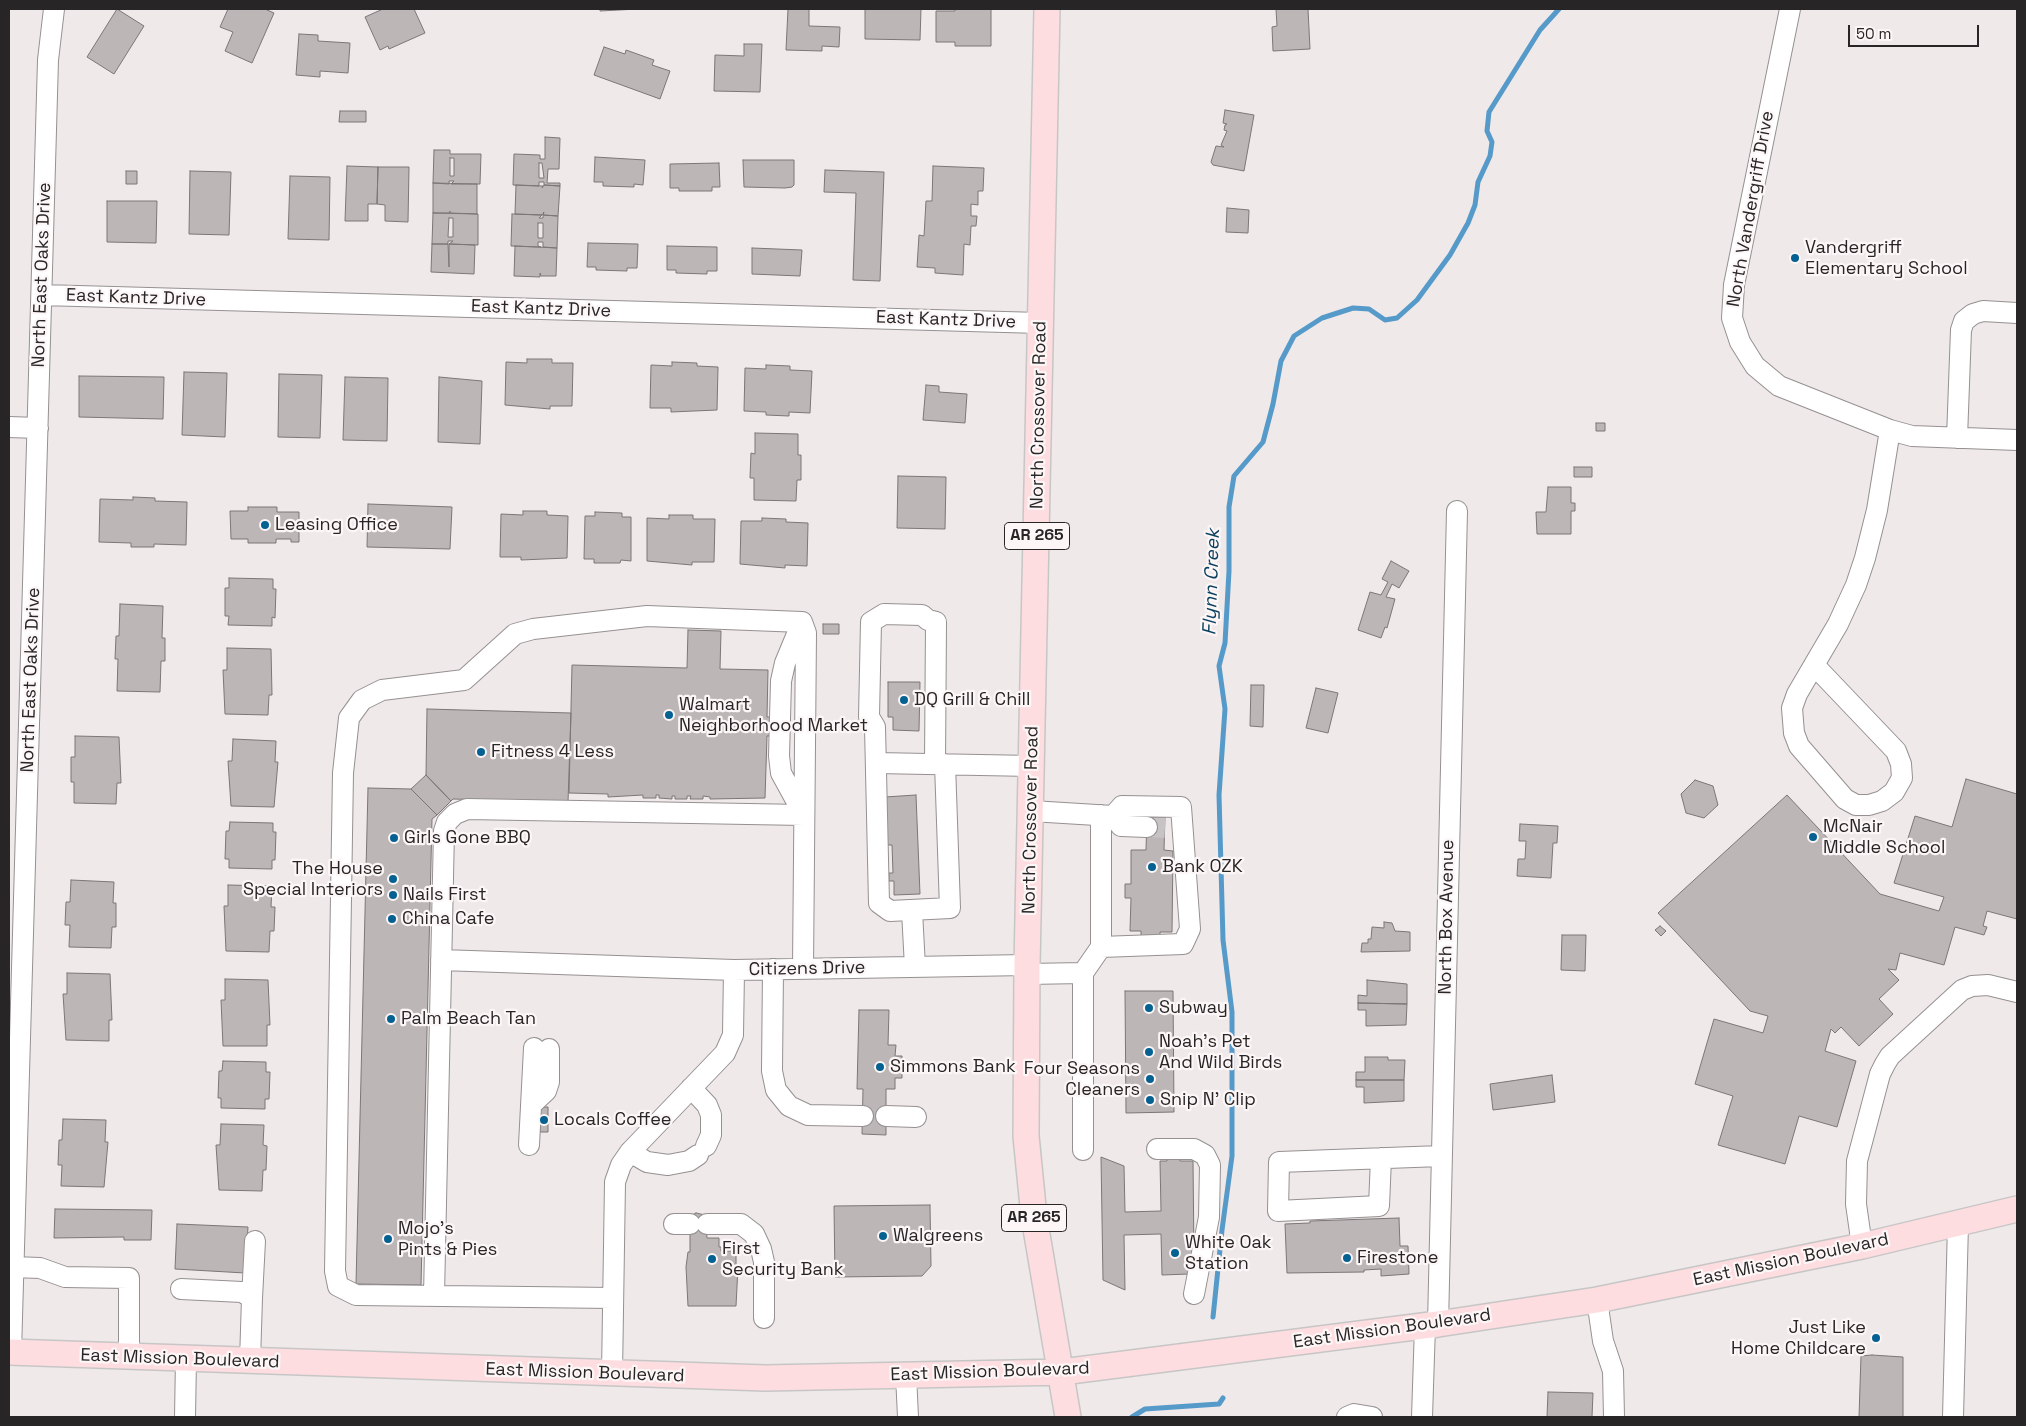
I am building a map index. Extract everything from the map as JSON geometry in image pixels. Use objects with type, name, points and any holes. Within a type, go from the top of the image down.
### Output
[{"type":"main road","name":"North Crossover Road","points":[[1047,9],[1027,970],[1026,1136],[1030,1189],[1068,1417]]},
{"type":"main road","name":"East Mission Boulevard","points":[[10,1352],[250,1362],[765,1378],[1062,1372],[1431,1325],[1597,1300],[1862,1246],[2017,1209]]},
{"type":"street","name":"North East Oaks Drive","points":[[10,1352],[14,1267],[18,837],[38,428],[48,60],[54,9]]},
{"type":"street","name":"North Vandergriff Drive","points":[[1790,9],[1731,306],[1735,331],[1746,355],[1755,366],[1780,386],[1890,430],[1912,436],[2017,440]]},
{"type":"street","name":"East Kantz Drive","points":[[42,295],[1040,323]]},
{"type":"street","points":[[1957,438],[1961,330],[1964,321],[1973,314],[1983,311],[2017,313]]},
{"type":"street","points":[[9,428],[38,428]]},
{"type":"street","points":[[1814,665],[1896,750],[1901,764],[1902,778],[1894,792],[1882,801],[1868,805],[1856,805],[1846,799],[1799,746],[1794,733],[1792,708],[1814,665],[1838,624],[1866,558],[1877,510],[1890,430]]},
{"type":"street","name":"North Box Avenue","points":[[1422,1417],[1431,1325],[1442,1156],[1457,511]]},
{"type":"street","points":[[884,614],[922,615],[928,620],[936,622],[940,764],[950,908],[890,911],[879,903],[875,727],[869,716],[871,622],[884,614]]},
{"type":"street","points":[[613,1298],[356,1295],[338,1286],[335,1271],[343,782],[349,718],[362,700],[382,690],[464,680],[515,634],[533,629],[647,616],[802,622],[806,633],[803,968]]},
{"type":"street","points":[[876,763],[1032,766]]},
{"type":"street","points":[[1031,811],[1107,815],[1122,806],[1181,807],[1164,827]]},
{"type":"street","points":[[434,1296],[444,831],[447,822],[455,814],[467,809],[804,815]]},
{"type":"street","points":[[1107,815],[1121,826],[1164,827]]},
{"type":"street","points":[[1083,1150],[1084,973],[1101,947],[1107,815]]},
{"type":"street","points":[[1101,947],[1183,944],[1190,929],[1164,827]]},
{"type":"street","points":[[912,911],[915,967]]},
{"type":"street","points":[[441,960],[734,970]]},
{"type":"street","name":"Citizens Drive","points":[[612,1374],[615,1182],[621,1165],[630,1152],[725,1053],[732,1035],[734,970],[915,967],[1084,973]]},
{"type":"street","points":[[773,969],[772,1071],[776,1090],[789,1106],[808,1115],[863,1116]]},
{"type":"street","points":[[1862,1246],[1856,1204],[1857,1160],[1880,1074],[1885,1064],[1890,1056],[1962,990],[1972,986],[1988,985],[2002,986],[2017,992]]},
{"type":"street","points":[[529,1145],[530,1106],[546,1091],[549,1082],[542,1049]]},
{"type":"street","points":[[630,1152],[648,1162],[668,1165],[689,1161],[702,1151],[711,1135],[711,1115],[707,1105],[691,1088]]},
{"type":"street","points":[[886,1116],[916,1117]]},
{"type":"street","points":[[1157,1149],[1194,1149],[1205,1155],[1210,1165],[1209,1217],[1194,1294]]},
{"type":"street","points":[[1381,1158],[1379,1206],[1278,1211],[1279,1162],[1381,1158],[1442,1156]]},
{"type":"street","points":[[690,1224],[741,1224],[754,1234],[761,1249],[764,1262],[764,1318]]},
{"type":"street","points":[[1953,1417],[1958,1224]]},
{"type":"street","points":[[250,1362],[255,1241]]},
{"type":"street","points":[[14,1267],[40,1268],[65,1277],[129,1278],[129,1357]]},
{"type":"street","points":[[181,1289],[242,1292],[252,1298]]},
{"type":"street","points":[[1597,1300],[1603,1341],[1613,1371],[1614,1417]]},
{"type":"street","points":[[185,1417],[186,1359]]},
{"type":"street","points":[[906,1375],[908,1417]]},
{"type":"street","points":[[1347,1417],[1354,1414],[1372,1417]]},
{"type":"building","points":[[117,9],[144,26],[114,74],[87,57]]},
{"type":"building","points":[[228,9],[265,9],[274,13],[252,63],[225,51],[233,32],[220,27]]},
{"type":"building","points":[[383,9],[414,9],[425,33],[389,49],[388,46],[380,50],[365,17]]},
{"type":"building","points":[[600,9],[638,9],[600,11]]},
{"type":"building","points":[[788,9],[809,9],[809,26],[840,27],[839,47],[822,46],[822,51],[786,50]]},
{"type":"building","points":[[865,9],[921,9],[920,40],[865,39]]},
{"type":"building","points":[[955,9],[991,9],[991,46],[955,46],[955,42],[936,42],[936,11],[955,11]]},
{"type":"building","points":[[1276,9],[1308,9],[1310,49],[1273,51],[1272,27],[1277,26]]},
{"type":"building","points":[[299,34],[318,35],[318,41],[350,43],[348,73],[320,71],[320,77],[296,75]]},
{"type":"building","points":[[744,44],[762,44],[760,92],[714,91],[715,55],[744,56]]},
{"type":"building","points":[[604,47],[625,54],[626,50],[654,60],[652,65],[670,71],[660,99],[594,75]]},
{"type":"building","points":[[1225,110],[1254,115],[1244,171],[1213,165],[1211,162],[1216,146],[1224,147],[1221,145],[1227,131],[1224,130],[1227,124],[1223,123]]},
{"type":"building","points":[[340,111],[366,111],[366,122],[339,122]]},
{"type":"building","points":[[545,137],[560,138],[559,169],[548,169],[547,183],[560,183],[560,186],[544,185],[544,182],[539,182],[539,186],[513,185],[514,154],[540,155],[540,159],[545,159]],"holes":[[[539,163],[542,163],[544,178],[539,178]]]},
{"type":"building","points":[[434,150],[450,150],[450,154],[481,154],[480,184],[451,184],[454,181],[449,181],[449,184],[433,183]],"holes":[[[450,158],[454,158],[454,176],[450,176]]]},
{"type":"building","points":[[595,157],[645,160],[643,185],[634,184],[634,187],[603,186],[603,182],[594,182]]},
{"type":"building","points":[[743,160],[794,160],[794,185],[785,188],[744,187]]},
{"type":"building","points":[[719,163],[720,187],[712,187],[712,191],[679,191],[679,188],[670,188],[670,164]]},
{"type":"building","points":[[347,166],[378,167],[377,204],[368,204],[368,221],[345,221]]},
{"type":"building","points":[[933,166],[984,168],[983,191],[978,191],[978,205],[971,204],[971,216],[977,216],[976,226],[971,226],[970,245],[964,244],[963,275],[935,273],[935,268],[917,267],[919,235],[924,236],[926,201],[932,201]]},
{"type":"building","points":[[378,167],[409,167],[408,222],[385,221],[385,205],[377,204]]},
{"type":"building","points":[[825,170],[884,172],[880,281],[853,280],[856,193],[824,192]]},
{"type":"building","points":[[126,171],[137,171],[137,184],[126,184]]},
{"type":"building","points":[[190,171],[231,172],[229,235],[189,234]]},
{"type":"building","points":[[290,176],[330,177],[329,240],[288,239]]},
{"type":"building","points":[[433,183],[477,184],[477,214],[450,213],[450,211],[449,213],[433,213]]},
{"type":"building","points":[[516,185],[543,186],[542,188],[544,185],[560,186],[558,216],[543,215],[544,212],[542,215],[515,214]]},
{"type":"building","points":[[107,201],[157,201],[156,243],[107,242]]},
{"type":"building","points":[[1227,208],[1249,210],[1248,233],[1226,232]]},
{"type":"building","points":[[433,213],[478,214],[478,245],[449,244],[453,241],[448,241],[448,244],[432,244]],"holes":[[[449,218],[453,218],[453,237],[448,237]]]},
{"type":"building","points":[[512,214],[542,215],[539,218],[543,218],[543,215],[558,216],[557,248],[543,247],[543,242],[538,242],[538,246],[541,247],[511,246]],"holes":[[[538,223],[543,223],[543,238],[538,238]]]},
{"type":"building","points":[[588,243],[638,244],[637,268],[627,268],[627,271],[596,270],[596,267],[587,267]]},
{"type":"building","points":[[432,244],[448,244],[449,267],[449,244],[475,245],[474,274],[431,272]]},
{"type":"building","points":[[515,246],[557,248],[556,276],[541,276],[540,273],[540,277],[514,276]]},
{"type":"building","points":[[667,246],[717,247],[717,271],[707,271],[707,274],[676,273],[676,270],[667,270]]},
{"type":"building","points":[[752,248],[802,250],[800,276],[752,274]]},
{"type":"building","points":[[527,359],[552,359],[552,363],[573,363],[572,406],[550,406],[550,409],[505,405],[506,362],[527,363]]},
{"type":"building","points":[[672,362],[697,363],[697,366],[718,367],[717,410],[671,412],[671,408],[650,408],[651,365],[672,366]]},
{"type":"building","points":[[766,365],[790,366],[790,370],[812,371],[810,413],[789,412],[789,416],[766,415],[766,412],[744,411],[745,368],[766,369]]},
{"type":"building","points":[[184,372],[227,373],[225,437],[182,435]]},
{"type":"building","points":[[279,374],[322,375],[320,438],[278,437]]},
{"type":"building","points":[[79,376],[164,377],[163,419],[79,417]]},
{"type":"building","points":[[345,377],[388,378],[387,441],[343,440]]},
{"type":"building","points":[[439,377],[482,381],[480,444],[438,442]]},
{"type":"building","points":[[926,385],[939,386],[939,392],[967,394],[965,423],[923,420]]},
{"type":"building","points":[[1596,423],[1605,423],[1605,431],[1596,431]]},
{"type":"building","points":[[755,433],[798,434],[798,455],[801,455],[801,480],[797,480],[796,501],[754,500],[754,478],[750,478],[751,453],[755,454]]},
{"type":"building","points":[[1574,467],[1592,467],[1592,477],[1574,477]]},
{"type":"building","points":[[898,476],[946,477],[945,529],[897,528]]},
{"type":"building","points":[[1548,487],[1571,487],[1571,503],[1575,503],[1575,511],[1571,511],[1571,534],[1537,534],[1536,512],[1546,512]]},
{"type":"building","points":[[133,497],[155,498],[155,501],[187,502],[186,545],[154,544],[154,547],[131,547],[131,543],[99,542],[100,499],[133,500]]},
{"type":"building","points":[[368,504],[452,507],[450,549],[367,547]]},
{"type":"building","name":"Leasing Office","points":[[248,507],[277,507],[277,512],[299,512],[299,542],[291,542],[291,539],[276,539],[276,543],[248,543],[248,539],[231,539],[230,511],[248,511]]},
{"type":"building","points":[[523,511],[547,511],[547,515],[568,516],[567,558],[521,560],[521,557],[500,557],[501,514],[523,515]]},
{"type":"building","points":[[595,512],[622,513],[622,517],[631,517],[631,561],[621,560],[620,563],[594,563],[594,559],[584,559],[585,516],[595,516]]},
{"type":"building","points":[[669,515],[693,515],[693,519],[715,519],[714,562],[692,562],[692,565],[647,561],[647,518],[669,519]]},
{"type":"building","points":[[762,518],[786,519],[786,522],[808,523],[807,566],[785,565],[785,568],[740,564],[741,521],[762,521]]},
{"type":"building","points":[[1391,561],[1409,571],[1399,588],[1392,584],[1386,597],[1395,599],[1387,628],[1385,627],[1381,638],[1358,630],[1370,592],[1381,595],[1388,582],[1382,579]]},
{"type":"building","points":[[229,578],[273,579],[273,589],[276,589],[275,618],[272,617],[272,626],[228,625],[229,616],[225,616],[225,588],[229,588]]},
{"type":"building","points":[[120,604],[163,606],[162,638],[165,638],[165,661],[161,661],[160,692],[117,691],[118,659],[115,659],[116,636],[119,636]]},
{"type":"building","points":[[823,624],[839,624],[839,634],[823,634]]},
{"type":"building","name":"Walmart Neighborhood Market","points":[[688,630],[721,631],[720,669],[768,670],[767,717],[776,717],[776,736],[767,736],[765,798],[710,799],[710,797],[703,796],[703,799],[690,799],[691,796],[687,796],[687,799],[675,799],[675,796],[672,796],[672,799],[659,798],[659,795],[656,795],[656,798],[643,798],[643,795],[608,797],[608,794],[569,793],[572,665],[687,668]]},
{"type":"building","points":[[227,648],[271,649],[272,695],[269,695],[268,715],[225,714],[223,670],[227,670]]},
{"type":"building","name":"DQ Grill & Chill","points":[[888,682],[920,682],[919,731],[893,730],[893,717],[888,717]]},
{"type":"building","points":[[1251,685],[1264,685],[1263,727],[1250,726]]},
{"type":"building","points":[[1316,688],[1338,693],[1328,733],[1306,728]]},
{"type":"building","points":[[427,709],[571,713],[568,802],[453,799],[451,801],[426,775]]},
{"type":"building","points":[[75,736],[119,737],[121,783],[117,783],[116,804],[74,803],[74,782],[71,782],[71,757],[75,757]]},
{"type":"building","points":[[233,739],[276,741],[275,762],[278,762],[274,807],[231,806],[228,761],[232,761]]},
{"type":"building","points":[[426,775],[451,801],[437,815],[411,789]]},
{"type":"building","points":[[1966,779],[2017,794],[2017,919],[1987,911],[1983,926],[1987,927],[1984,935],[1955,927],[1944,965],[1900,953],[1896,970],[1888,969],[1899,980],[1879,999],[1893,1014],[1859,1046],[1841,1027],[1835,1033],[1831,1029],[1825,1051],[1856,1061],[1837,1127],[1799,1116],[1785,1164],[1718,1145],[1733,1096],[1695,1084],[1714,1019],[1763,1033],[1768,1016],[1750,1011],[1658,913],[1787,795],[1880,894],[1939,911],[1944,897],[1894,883],[1915,816],[1952,827]]},
{"type":"building","points":[[1695,780],[1713,786],[1718,805],[1704,818],[1686,813],[1681,794]]},
{"type":"building","points":[[368,788],[411,789],[437,815],[432,819],[421,1285],[356,1284]]},
{"type":"building","points":[[916,795],[920,894],[894,895],[894,881],[889,881],[889,873],[893,873],[892,845],[887,845],[885,797]]},
{"type":"building","name":"Bank OZK","points":[[1147,815],[1165,815],[1164,850],[1173,851],[1172,932],[1160,932],[1160,939],[1141,939],[1141,931],[1130,931],[1131,898],[1125,898],[1125,884],[1131,884],[1131,850],[1146,850]]},
{"type":"building","points":[[230,822],[273,823],[273,832],[276,832],[275,860],[272,860],[272,869],[229,868],[229,859],[225,859],[226,831],[229,831]]},
{"type":"building","points":[[1520,824],[1558,826],[1557,843],[1553,843],[1551,878],[1517,876],[1518,859],[1525,859],[1526,841],[1519,841]]},
{"type":"building","points":[[71,880],[114,882],[113,903],[116,903],[116,927],[112,927],[111,948],[69,947],[70,925],[65,925],[66,902],[70,902]]},
{"type":"building","points":[[228,885],[272,886],[271,907],[275,907],[274,931],[270,931],[269,952],[226,951],[224,906],[228,906]]},
{"type":"building","points":[[1384,922],[1392,923],[1395,931],[1410,932],[1410,951],[1361,952],[1362,943],[1368,943],[1368,939],[1371,939],[1372,927],[1384,928]]},
{"type":"building","points":[[1660,926],[1666,931],[1661,936],[1655,930]]},
{"type":"building","points":[[1562,935],[1586,935],[1585,971],[1561,970]]},
{"type":"building","points":[[67,973],[110,974],[112,1020],[109,1020],[109,1041],[66,1040],[63,994],[67,994]]},
{"type":"building","points":[[225,979],[268,980],[270,1025],[267,1025],[267,1046],[223,1046],[221,1000],[225,1000]]},
{"type":"building","points":[[1367,980],[1407,984],[1407,1004],[1358,1003],[1358,995],[1367,996]]},
{"type":"building","points":[[1125,991],[1173,991],[1174,1112],[1126,1113]]},
{"type":"building","points":[[1358,1003],[1407,1004],[1406,1025],[1366,1026],[1366,1010],[1358,1010]]},
{"type":"building","name":"Simmons Bank","points":[[859,1010],[889,1010],[888,1045],[896,1045],[895,1056],[902,1056],[902,1078],[895,1078],[895,1089],[886,1089],[886,1135],[862,1134],[863,1089],[857,1089]]},
{"type":"building","points":[[1365,1057],[1388,1057],[1388,1060],[1405,1060],[1404,1080],[1356,1080],[1356,1072],[1365,1072]]},
{"type":"building","points":[[223,1061],[266,1062],[266,1072],[270,1072],[269,1099],[265,1099],[265,1109],[221,1108],[221,1098],[218,1098],[219,1071],[222,1071]]},
{"type":"building","points":[[1552,1075],[1555,1102],[1493,1110],[1490,1084]]},
{"type":"building","points":[[1356,1080],[1404,1080],[1404,1101],[1364,1103],[1364,1087],[1356,1087]]},
{"type":"building","name":"Locals Coffee","points":[[540,1107],[548,1107],[548,1132],[540,1132]]},
{"type":"building","points":[[63,1119],[106,1120],[105,1142],[108,1142],[104,1187],[61,1186],[62,1165],[58,1165],[59,1140],[62,1140]]},
{"type":"building","points":[[221,1124],[264,1125],[263,1145],[267,1146],[266,1170],[263,1170],[262,1191],[219,1190],[216,1145],[220,1145]]},
{"type":"building","points":[[1167,1155],[1179,1155],[1180,1161],[1193,1161],[1194,1259],[1189,1274],[1162,1275],[1161,1234],[1124,1235],[1125,1290],[1103,1280],[1101,1157],[1124,1166],[1125,1212],[1161,1211],[1160,1161],[1167,1161]]},
{"type":"building","name":"Walgreens","points":[[930,1205],[931,1266],[922,1276],[835,1277],[834,1206]]},
{"type":"building","points":[[55,1209],[152,1210],[151,1240],[124,1240],[124,1237],[54,1238]]},
{"type":"building","name":"First Security Bank","points":[[696,1213],[705,1215],[707,1238],[719,1238],[721,1251],[736,1251],[736,1267],[738,1267],[736,1306],[688,1306],[686,1267],[688,1252],[690,1252],[690,1216]]},
{"type":"building","name":"Firestone","points":[[1399,1218],[1400,1246],[1408,1246],[1409,1274],[1381,1276],[1381,1269],[1364,1270],[1364,1272],[1287,1273],[1285,1224],[1310,1223],[1310,1221]]},
{"type":"building","points":[[177,1224],[248,1227],[245,1273],[175,1269]]},
{"type":"building","points":[[1861,1356],[1903,1357],[1903,1417],[1859,1417]]},
{"type":"building","points":[[1548,1392],[1593,1393],[1592,1417],[1547,1417]]},
{"type":"waterway","name":"Flynn Creek","points":[[1213,1317],[1232,1156],[1232,1012],[1223,940],[1219,795],[1225,709],[1219,666],[1225,643],[1229,571],[1229,507],[1234,476],[1263,442],[1273,404],[1281,361],[1294,336],[1322,318],[1353,308],[1369,309],[1385,320],[1397,318],[1417,300],[1450,255],[1468,223],[1475,205],[1478,182],[1490,156],[1492,142],[1487,131],[1489,112],[1540,30],[1559,9]]},
{"type":"waterway","name":"Flynn Creek","points":[[1132,1417],[1145,1409],[1219,1404],[1223,1398]]},
{"type":"tunnel","points":[[1147,827],[1165,828]]},
{"type":"place","name":"Vandergriff Elementary School","points":[[1795,258]]},
{"type":"place","name":"Leasing Office","points":[[265,525]]},
{"type":"place","name":"DQ Grill & Chill","points":[[904,700]]},
{"type":"place","name":"Walmart Neighborhood Market","points":[[669,715]]},
{"type":"place","name":"Fitness 4 Less","points":[[481,752]]},
{"type":"place","name":"McNair Middle School","points":[[1813,837]]},
{"type":"place","name":"Girls Gone BBQ","points":[[394,838]]},
{"type":"place","name":"Bank OZK","points":[[1152,867]]},
{"type":"place","name":"The House Special Interiors","points":[[393,879]]},
{"type":"place","name":"Nails First","points":[[393,895]]},
{"type":"place","name":"China Cafe","points":[[392,919]]},
{"type":"place","name":"Subway","points":[[1149,1008]]},
{"type":"place","name":"Palm Beach Tan","points":[[391,1019]]},
{"type":"place","name":"Noah's Pet And Wild Birds","points":[[1149,1052]]},
{"type":"place","name":"Simmons Bank","points":[[880,1067]]},
{"type":"place","name":"Four Seasons Cleaners","points":[[1150,1079]]},
{"type":"place","name":"Snip N' Clip","points":[[1150,1100]]},
{"type":"place","name":"Locals Coffee","points":[[544,1120]]},
{"type":"place","name":"Walgreens","points":[[883,1236]]},
{"type":"place","name":"Mojo's Pints & Pies","points":[[388,1239]]},
{"type":"place","name":"White Oak Station","points":[[1175,1253]]},
{"type":"place","name":"Firestone","points":[[1347,1258]]},
{"type":"place","name":"First Security Bank","points":[[712,1259]]},
{"type":"place","name":"Just Like Home Childcare","points":[[1876,1338]]}]
